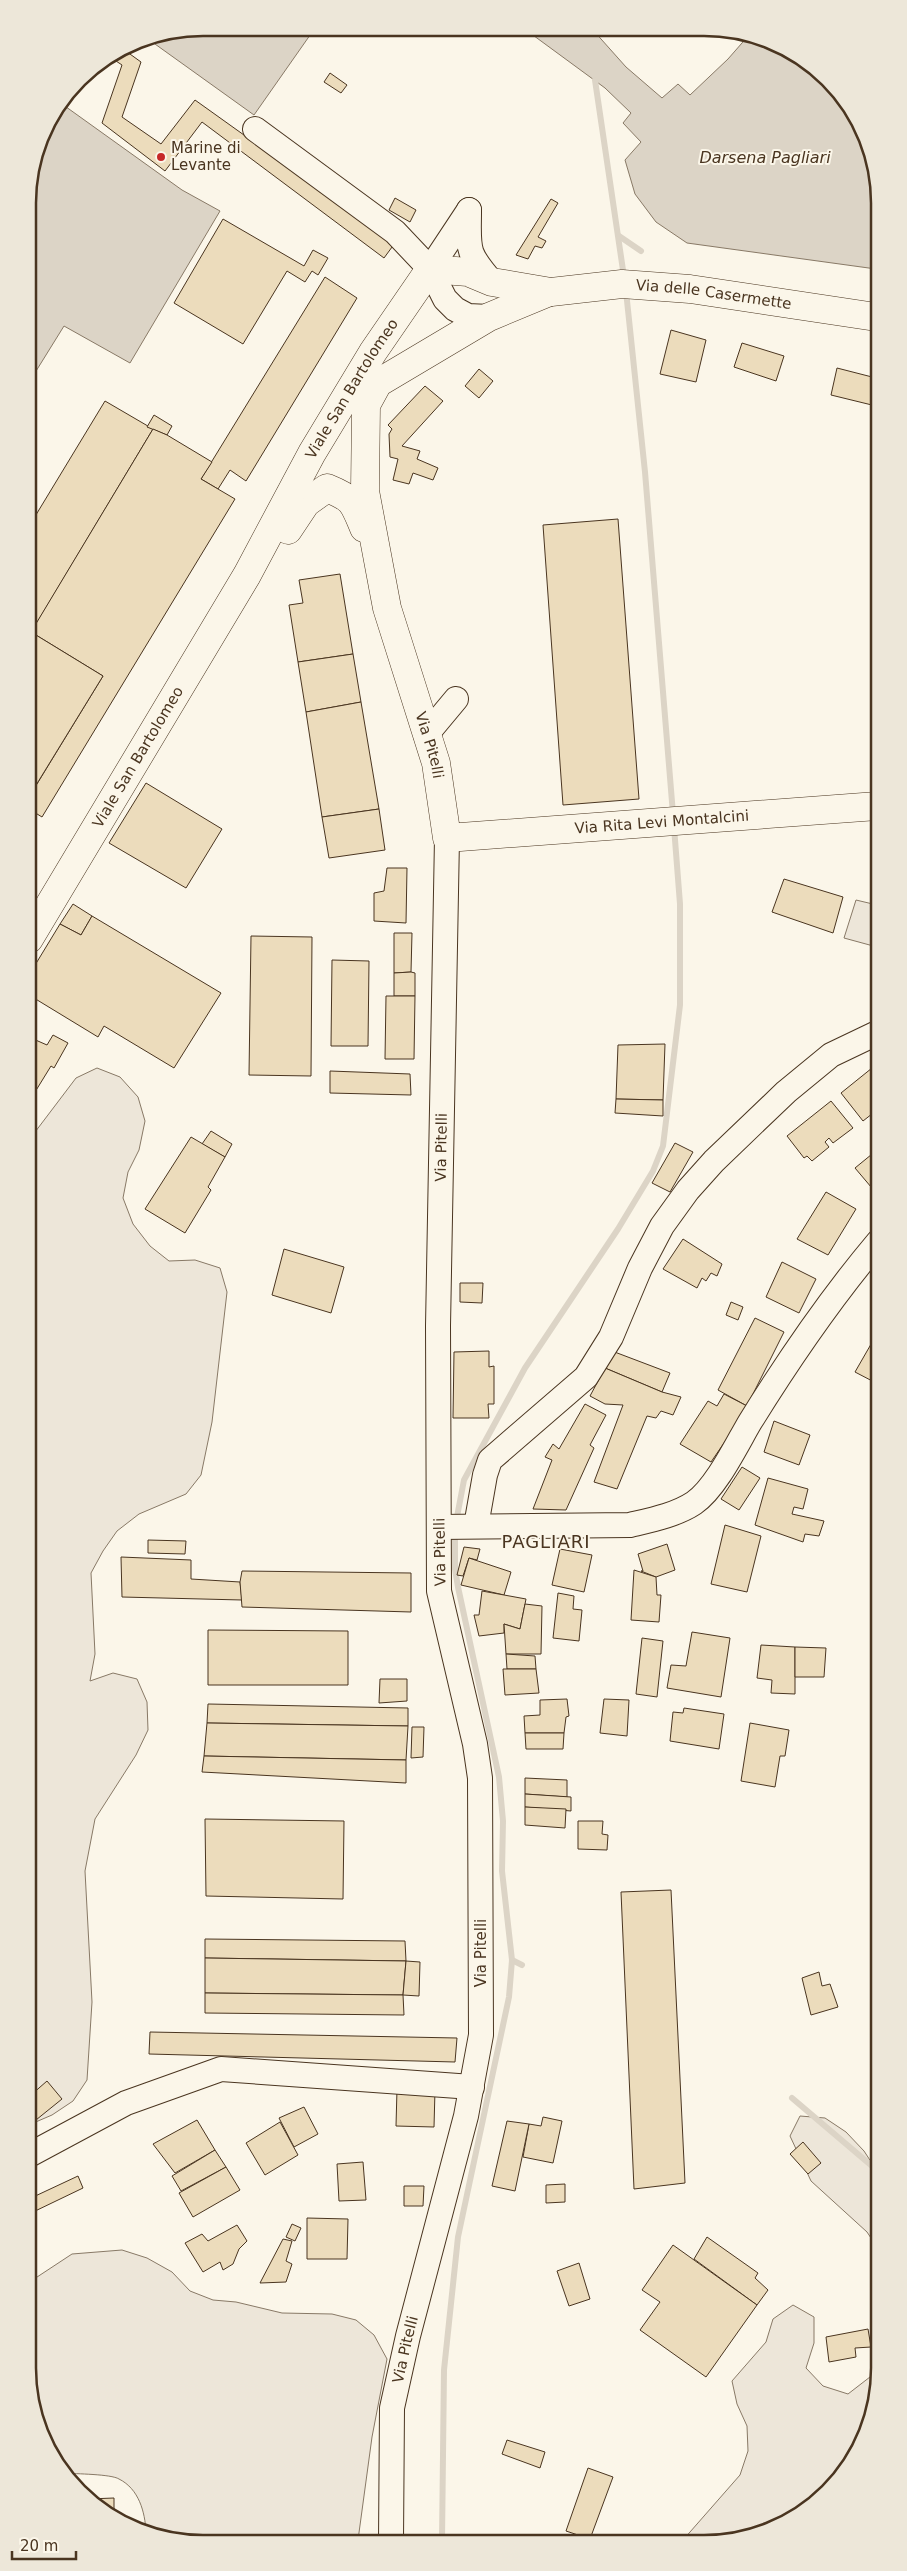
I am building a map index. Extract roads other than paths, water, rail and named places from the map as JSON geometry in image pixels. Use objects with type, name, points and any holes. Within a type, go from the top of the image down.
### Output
[{"type":"main road","points":[[430,269],[468,272],[492,282],[551,292]]},
{"type":"main road","name":"Viale San Bartolomeo","points":[[37,927],[247,575],[312,453],[373,352],[430,269]]},
{"type":"main road","name":"Via delle Casermette","points":[[551,292],[631,285],[690,289],[871,316]]},
{"type":"main road","points":[[489,317],[551,292]]},
{"type":"main road","name":"Via Pitelli","points":[[446,838],[436,763],[387,608],[364,491],[372,394],[489,317]]},
{"type":"main road","name":"Via Pitelli","points":[[247,575],[257,577],[264,570],[306,503],[327,488],[352,500],[378,558]]},
{"type":"main road","name":"Via Rita Levi Montalcini","points":[[446,838],[871,806]]},
{"type":"street","points":[[255,129],[395,232],[430,269],[445,299],[455,309],[468,316],[489,317]]},
{"type":"street","name":"Viale San Bartolomeo","points":[[430,269],[469,210],[468,244],[472,257],[492,282]]},
{"type":"street","points":[[426,735],[456,699]]},
{"type":"street","name":"Via Pitelli","points":[[391,2535],[392,2408],[408,2336],[472,2086],[481,2035],[480,1778],[475,1744],[439,1591],[438,1326],[446,838]]},
{"type":"street","points":[[473,1526],[490,1460],[586,1377],[611,1337],[640,1268],[662,1226],[688,1190],[714,1161],[786,1092],[832,1054],[871,1036]]},
{"type":"street","points":[[440,1527],[630,1525],[655,1520],[695,1502],[724,1468],[750,1423],[839,1288],[871,1251]]},
{"type":"street","points":[[36,2151],[126,2103],[222,2069],[472,2086]]},
{"type":"water","name":"Darsena Pagliari","points":[[535,36],[599,36],[626,67],[662,98],[678,84],[690,95],[728,59],[744,41],[768,49],[805,71],[822,85],[836,102],[858,139],[868,171],[871,203],[871,268],[687,243],[656,222],[635,194],[625,160],[641,142],[623,123],[631,113],[605,88]]},
{"type":"water","points":[[192,37],[309,37],[254,115],[155,44],[171,39]]},
{"type":"water","points":[[66,107],[182,190],[220,211],[130,363],[64,326],[37,370],[37,192],[39,171],[53,129]]},
{"type":"waterway","points":[[595,80],[624,277]]},
{"type":"waterway","points":[[619,236],[641,251]]},
{"type":"waterway","points":[[626,291],[645,472],[673,814]]},
{"type":"waterway","points":[[456,1522],[464,1480],[525,1368],[618,1229],[653,1171],[663,1146],[680,1005],[680,904],[674,827]]},
{"type":"waterway","points":[[442,2535],[444,2370],[458,2237],[509,1997],[512,1960],[502,1871],[503,1821],[499,1777],[458,1587],[455,1569],[455,1532]]},
{"type":"waterway","points":[[512,1960],[522,1965]]},
{"type":"waterway","points":[[792,2098],[870,2164]]},
{"type":"place","name":"Marine di Levante","points":[[161,157]]},
{"type":"district","name":"PAGLIARI","points":[[546,1542]]}]
